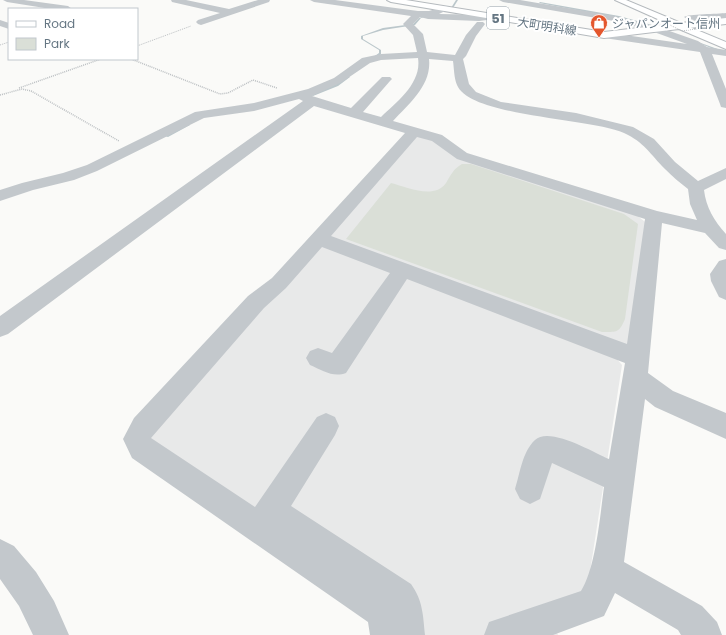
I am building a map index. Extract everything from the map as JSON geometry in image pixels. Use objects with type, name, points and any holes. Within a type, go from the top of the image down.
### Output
[{"type":"main road","name":"大町明科線","points":[[391,0],[604,35],[662,26],[685,20],[719,19]]},
{"type":"main road","points":[[619,0],[670,18],[685,20],[726,46]]},
{"type":"main road","points":[[625,0],[641,8],[681,20],[692,21],[719,19]]},
{"type":"street","points":[[7,0],[61,8]]},
{"type":"street","points":[[175,0],[229,12]]},
{"type":"street","points":[[201,22],[266,0]]},
{"type":"street","points":[[316,0],[448,18],[492,17]]},
{"type":"street","points":[[503,0],[662,26]]},
{"type":"street","points":[[535,0],[630,16],[662,26],[708,51],[726,104]]},
{"type":"street","points":[[176,10],[194,4]]},
{"type":"street","points":[[611,5],[641,8]]},
{"type":"street","points":[[384,122],[418,85],[423,69],[424,61],[418,34],[408,24],[420,14],[435,13],[444,9]]},
{"type":"street","points":[[0,328],[307,98],[333,84],[366,60],[381,57],[422,55],[456,58],[461,56],[471,36],[480,24]]},
{"type":"street","points":[[604,35],[726,53]]},
{"type":"street","points":[[456,58],[458,59],[463,85],[472,95],[498,105],[576,117],[628,130],[649,142],[670,165],[696,188]]},
{"type":"street","points":[[354,113],[386,79]]},
{"type":"street","points":[[0,196],[28,186],[68,177],[92,168],[200,115],[307,98],[444,141],[462,156],[654,216],[712,230]]},
{"type":"street","points":[[407,635],[405,605],[399,596],[142,448],[137,439],[143,427],[251,307],[279,283],[320,239],[414,132]]},
{"type":"street","points":[[696,188],[726,173]]},
{"type":"street","points":[[696,188],[695,197],[712,230],[726,244]]},
{"type":"street","points":[[502,635],[592,604],[608,570],[636,368],[654,216]]},
{"type":"street","points":[[320,239],[403,270],[636,368],[642,382],[664,399],[726,426]]},
{"type":"street","points":[[726,266],[720,274],[721,281],[726,292]]},
{"type":"street","points":[[318,358],[337,366],[403,270]]},
{"type":"street","points":[[265,519],[326,426]]},
{"type":"street","points":[[530,489],[538,459],[545,449],[557,450],[620,479]]},
{"type":"street","points":[[265,519],[380,610],[387,625],[388,635]]},
{"type":"street","points":[[0,556],[3,557],[25,583],[48,625],[51,635]]},
{"type":"street","points":[[608,570],[690,618],[704,635]]},
{"type":"path","points":[[662,26],[682,30],[702,28],[685,20]]},
{"type":"path","points":[[138,46],[201,22]]},
{"type":"path","points":[[10,92],[98,60]]},
{"type":"path","points":[[135,60],[220,94],[228,93],[253,80],[307,98]]},
{"type":"path","points":[[0,95],[22,89],[31,91],[131,148]]},
{"type":"shaded area","points":[[420,136],[437,141],[452,153],[634,213],[649,225],[632,343],[616,358],[622,365],[587,591],[546,607],[558,635],[397,635],[146,444],[149,429],[412,138]]},
{"type":"green space","points":[[462,164],[471,164],[624,214],[638,224],[625,319],[617,331],[602,332],[346,239],[391,183],[420,191],[435,191],[446,183],[454,170]]},
{"type":"waterway","points":[[452,8],[457,0]]},
{"type":"waterway","points":[[540,3],[619,17],[662,28]]},
{"type":"waterway","points":[[373,59],[380,53],[380,50],[362,39],[362,36],[383,29],[414,25],[420,18],[427,16]]},
{"type":"waterway","points":[[697,42],[726,53]]},
{"type":"waterway","points":[[312,95],[337,85],[349,77]]},
{"type":"waterway","points":[[167,136],[188,125]]},
{"type":"place","name":"ジャパンオート信州","points":[[599,38]]}]
